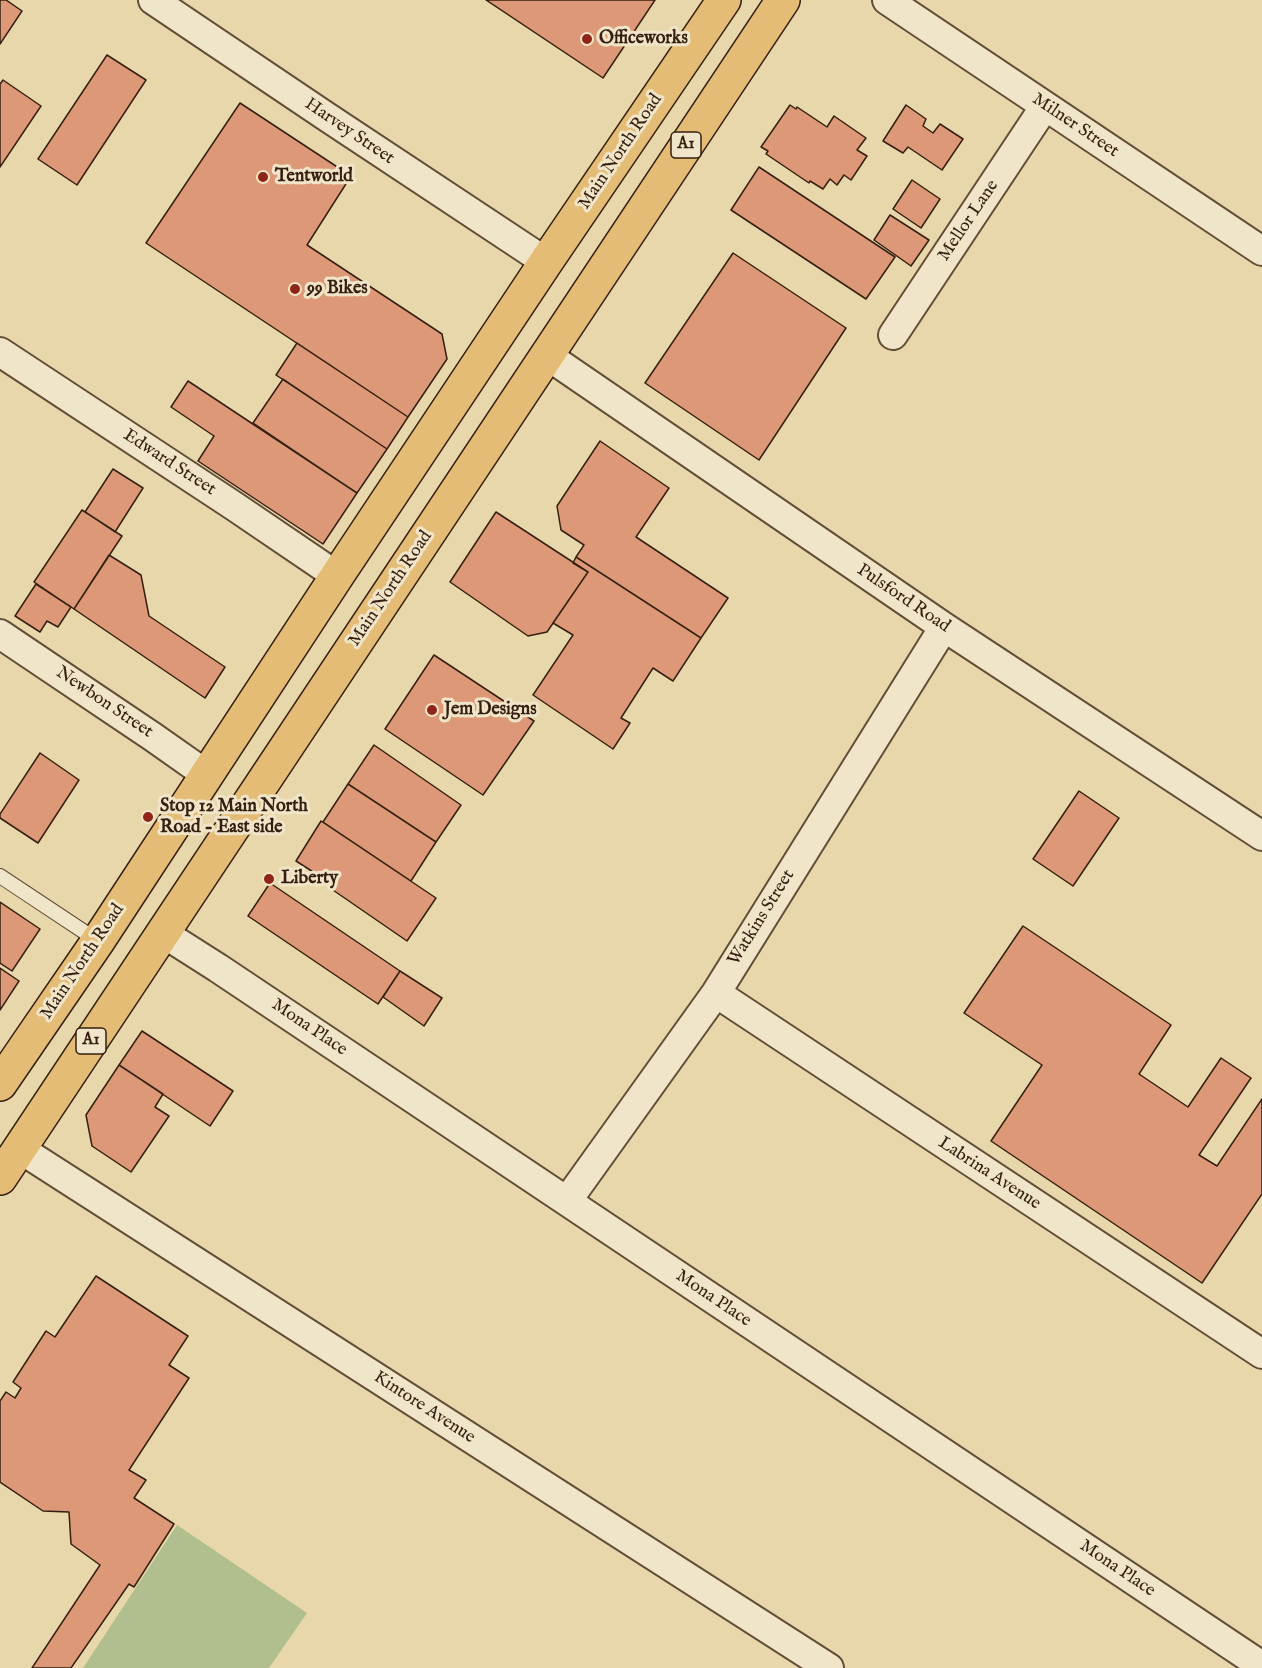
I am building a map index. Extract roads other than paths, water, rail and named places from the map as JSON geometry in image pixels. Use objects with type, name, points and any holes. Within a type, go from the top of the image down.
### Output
[{"type":"highway","name":"Main North Road","points":[[0,1084],[98,941],[546,262],[724,0]]},
{"type":"highway","name":"Main North Road","points":[[0,1178],[783,0]]},
{"type":"highway","points":[[546,262],[590,291]]},
{"type":"highway","points":[[503,328],[548,356]]},
{"type":"highway","points":[[337,576],[380,605]]},
{"type":"highway","points":[[207,775],[250,803]]},
{"type":"street","name":"Harvey Street","points":[[153,0],[546,262]]},
{"type":"street","name":"Milner Street","points":[[887,0],[1262,251]]},
{"type":"street","name":"Mellor Lane","points":[[893,335],[1046,106]]},
{"type":"street","name":"Edward Street","points":[[0,352],[337,576]]},
{"type":"street","name":"Pulsford Road","points":[[548,356],[944,627],[1262,836]]},
{"type":"street","name":"Watkins Street","points":[[567,1201],[716,993],[944,627]]},
{"type":"street","name":"Newbon Street","points":[[0,634],[207,775]]},
{"type":"street","name":"Mona Place","points":[[163,933],[1262,1666]]},
{"type":"street","name":"Labrina Avenue","points":[[716,993],[1262,1354]]},
{"type":"street","name":"Kintore Avenue","points":[[20,1149],[829,1668]]},
{"type":"lane","points":[[0,876],[98,941]]},
{"type":"place","name":"Officeworks","points":[[587,39]]},
{"type":"place","name":"Tentworld","points":[[263,177]]},
{"type":"place","name":"99 Bikes","points":[[295,289]]},
{"type":"place","name":"Jem Designs","points":[[432,710]]},
{"type":"place","name":"Stop 12 Main North Road - East side","points":[[148,817]]},
{"type":"place","name":"Liberty","points":[[269,879]]}]
